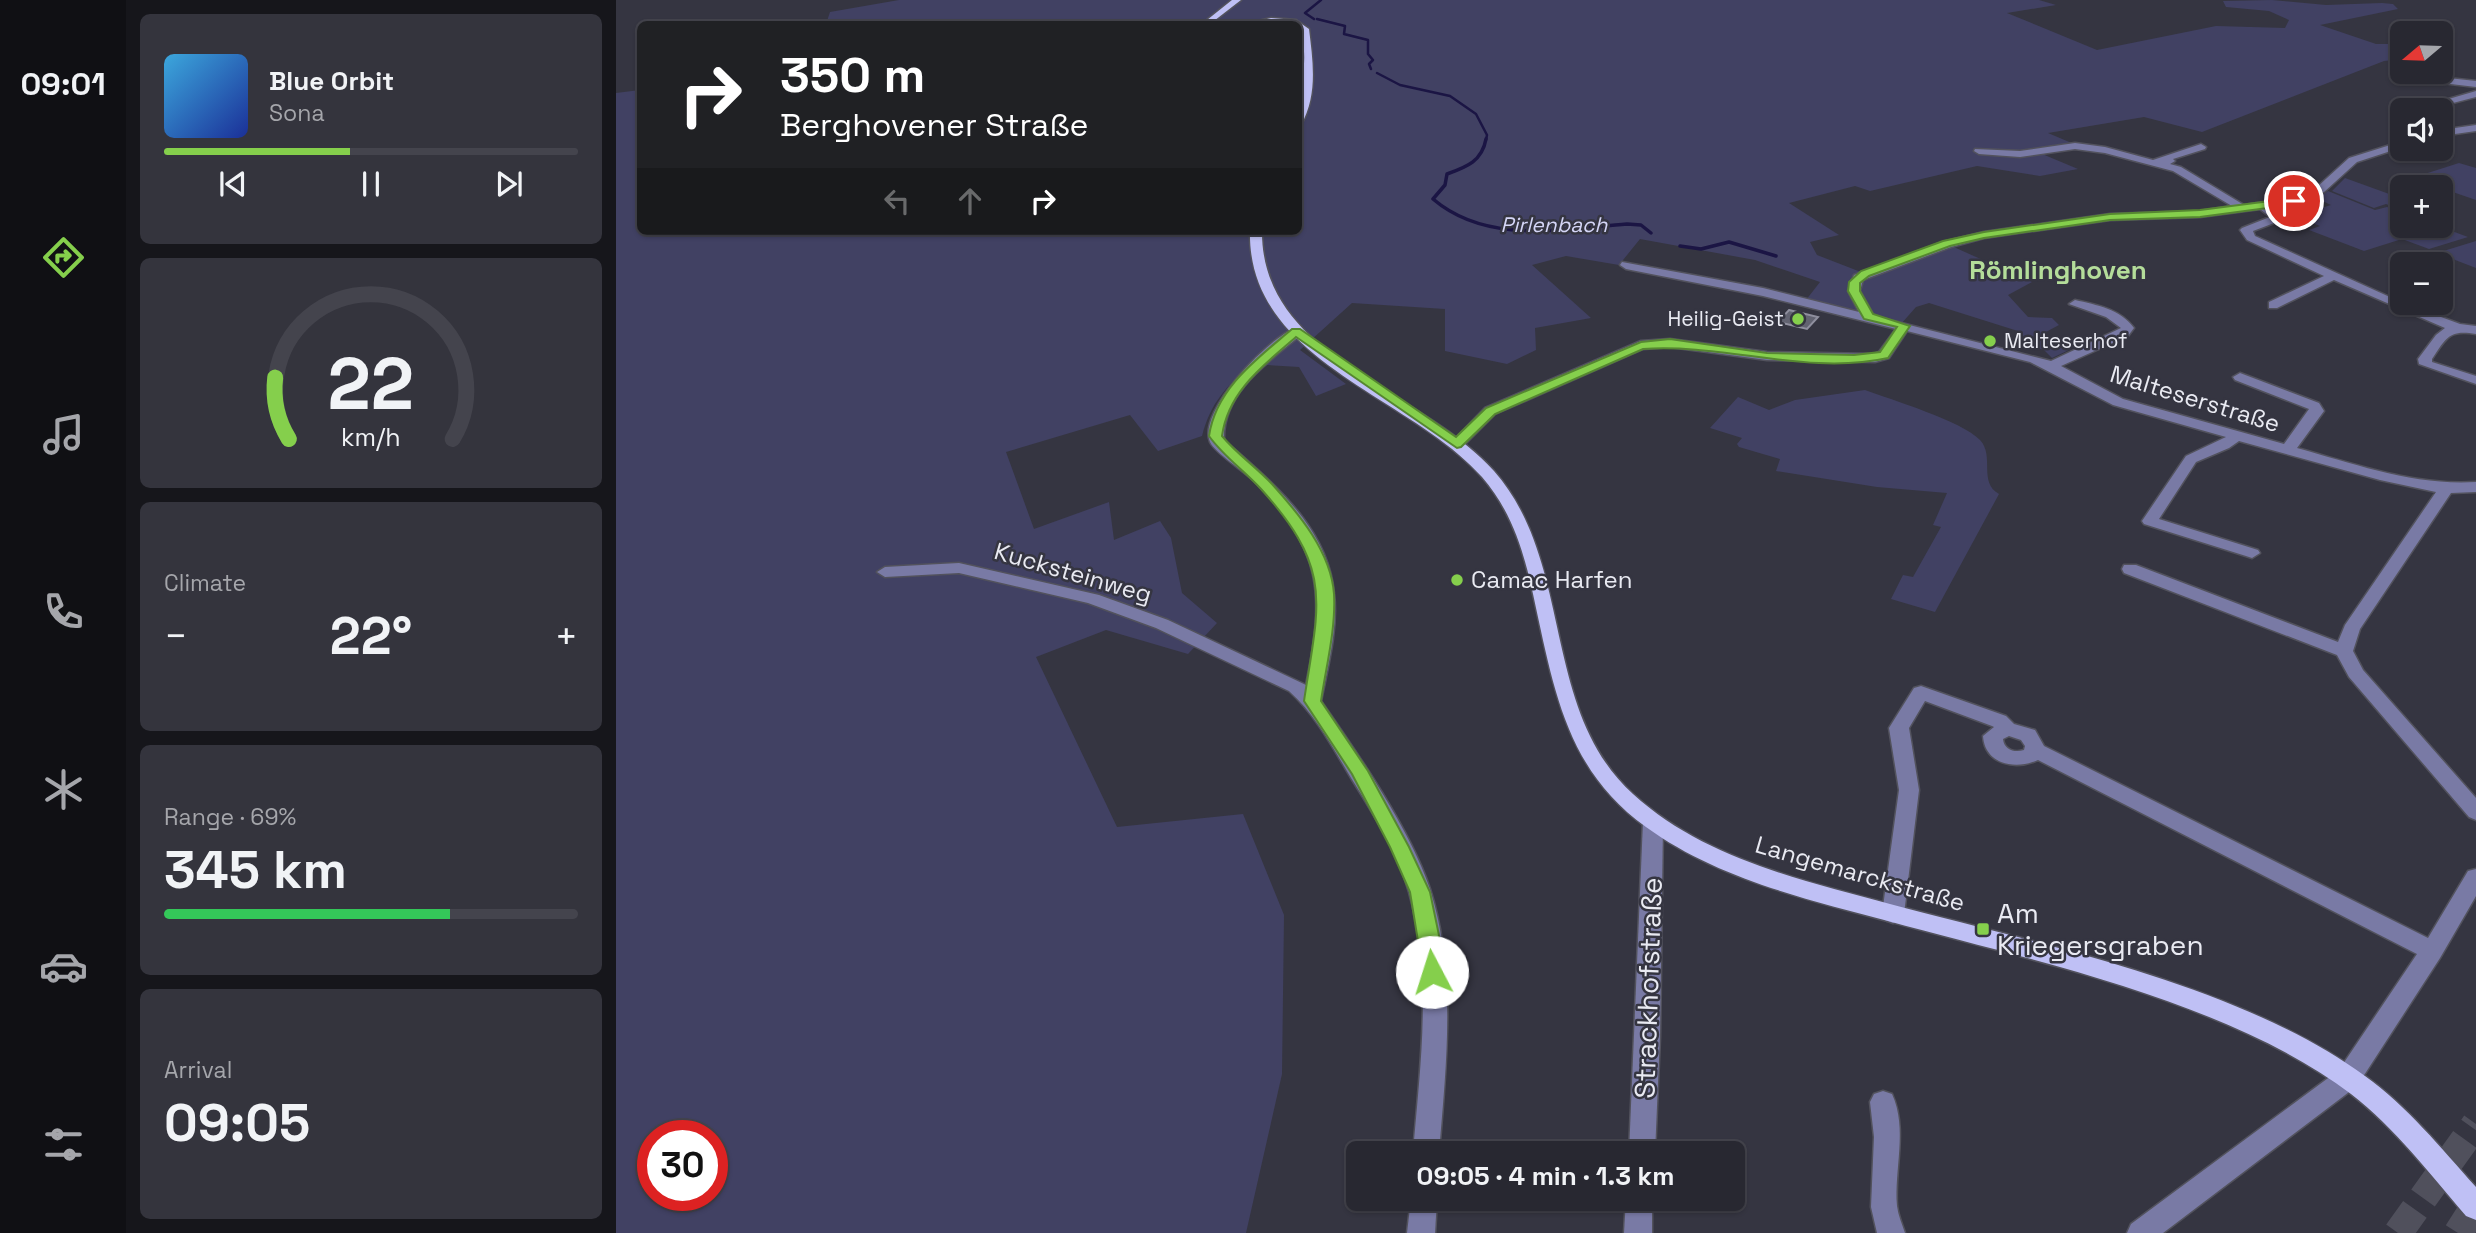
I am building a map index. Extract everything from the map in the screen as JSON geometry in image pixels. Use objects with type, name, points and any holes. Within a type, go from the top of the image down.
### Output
[{"type":"main road","points":[[1210,21],[1237,0]]},
{"type":"main road","points":[[1302,26],[1305,29],[1308,91],[1307,108],[1302,116]]},
{"type":"main road","name":"Langemarckstraße","points":[[1256,235],[1255,249],[1264,286],[1275,307],[1296,332],[1457,444],[1484,468],[1499,486],[1521,522],[1538,574],[1563,693],[1574,727],[1587,753],[1607,782],[1626,802],[1707,855],[1788,886],[2157,987],[2196,1000],[2275,1035],[2348,1078],[2373,1097],[2476,1207]]},
{"type":"street","points":[[2454,82],[2476,84]]},
{"type":"street","points":[[2453,100],[2476,94]]},
{"type":"street","points":[[2453,131],[2476,128]]},
{"type":"street","points":[[1979,151],[2021,154],[2075,146],[2157,162],[2177,169],[2244,209]]},
{"type":"street","points":[[2157,162],[2201,147]]},
{"type":"street","points":[[1868,316],[1854,291],[1858,278],[1947,243],[2110,217],[2264,207],[2310,196],[2353,160],[2390,148]]},
{"type":"street","points":[[2264,207],[2278,218],[2246,230],[2251,238],[2455,327],[2476,330]]},
{"type":"street","name":"Malteserstraße","points":[[1626,265],[1663,272],[1655,276],[1656,279],[1666,281],[1684,275],[1868,316],[2035,359],[2094,393],[2118,402],[2341,466],[2446,489],[2476,487]]},
{"type":"street","points":[[2273,305],[2333,276]]},
{"type":"street","points":[[2051,366],[2123,333],[2128,328],[2102,310],[2075,304]]},
{"type":"street","points":[[1457,444],[1490,411],[1641,345],[1670,343],[1767,356],[1875,358],[1884,355],[1905,326]]},
{"type":"street","points":[[2455,327],[2446,329],[2425,359],[2426,365],[2476,380]]},
{"type":"street","points":[[1296,332],[1257,365],[1226,398],[1218,420],[1216,436],[1228,453],[1253,472],[1288,510],[1306,537],[1321,568],[1326,593],[1325,620],[1312,701],[1359,771],[1400,847],[1420,892],[1430,945],[1435,1026],[1427,1141]]},
{"type":"street","points":[[2240,377],[2314,406],[2317,411],[2287,450]]},
{"type":"street","points":[[2236,436],[2224,446],[2191,459],[2150,521],[2252,553]]},
{"type":"street","points":[[2344,651],[2351,629],[2446,489]]},
{"type":"street","name":"Kucksteinweg","points":[[885,572],[959,568],[1093,599],[1162,624],[1296,687],[1312,701]]},
{"type":"street","points":[[2130,569],[2344,651],[2356,673],[2476,812]]},
{"type":"street","points":[[1893,914],[1909,790],[1899,728],[1921,692],[1998,721],[2007,729],[2028,735],[2035,745],[2035,750],[2029,757],[2016,759],[1997,750],[1993,736],[2007,729]]},
{"type":"street","points":[[2035,750],[2432,951]]},
{"type":"street","name":"Strackhofstraße","points":[[1643,1141],[1653,822]]},
{"type":"street","points":[[2141,1233],[2348,1078],[2432,951],[2476,877]]},
{"type":"street","points":[[1883,1102],[1887,1137],[1884,1207],[1891,1233]]},
{"type":"street","points":[[1421,1233],[1422,1211]]},
{"type":"street","points":[[1638,1233],[1639,1211]]},
{"type":"shaded area","points":[[899,0],[2039,0],[2056,5],[2007,13],[2097,50],[2216,26],[2285,28],[2289,20],[2269,11],[2226,7],[2223,1],[2272,0],[2326,5],[2382,3],[2393,4],[2398,9],[2320,25],[2376,44],[2390,44],[2390,60],[2202,132],[2144,117],[2048,133],[2074,144],[2035,151],[2078,169],[2040,176],[1977,166],[1870,191],[1855,186],[1789,203],[1839,235],[1810,242],[1817,255],[1866,274],[1947,244],[2032,282],[2008,295],[2028,317],[2052,318],[2059,325],[2044,333],[2071,349],[2052,358],[2044,350],[2024,344],[2021,332],[1929,303],[1916,307],[1901,324],[1806,300],[1820,282],[1755,260],[1640,239],[1619,265],[1566,256],[1532,265],[1591,318],[1535,328],[1536,350],[1507,364],[1445,351],[1445,309],[1352,303],[1300,350],[1346,384],[1316,396],[1299,367],[1250,364],[1220,397],[1202,436],[1158,451],[1130,415],[1006,452],[1034,529],[1109,502],[1114,540],[1160,521],[1171,538],[1182,593],[1217,623],[1188,654],[1106,630],[1036,657],[1117,827],[1243,814],[1284,915],[1282,1074],[1246,1233],[616,1233],[616,93],[637,90],[637,235],[1302,235],[1302,21],[827,21],[830,12]]},
{"type":"shaded area","points":[[2459,163],[2476,168],[2476,200],[2453,192],[2453,175],[2421,175]]},
{"type":"shaded area","points":[[2345,178],[2390,194],[2390,206],[2386,204],[2374,208],[2332,191]]},
{"type":"shaded area","points":[[2328,191],[2375,210],[2390,208],[2390,238],[2453,238],[2453,231],[2468,237],[2429,249],[2402,239],[2364,251],[2309,230],[2320,226],[2295,216],[2331,205],[2316,198]]},
{"type":"shaded area","points":[[2476,241],[2476,268],[2453,259],[2453,252],[2440,252]]},
{"type":"shaded area","points":[[1865,390],[1958,426],[1971,433],[1984,446],[1989,483],[1999,494],[1935,612],[1891,599],[1903,575],[1913,577],[1941,527],[1933,525],[1947,493],[1877,487],[1776,471],[1780,459],[1739,447],[1737,444],[1742,438],[1710,428],[1738,397],[1769,410],[1795,400]]},
{"type":"building","name":"Heilig-Geist","points":[[1789,310],[1818,317],[1807,329],[1778,322]]},
{"type":"waterway","name":"Pirlenbach","points":[[1314,19],[1305,13],[1321,0]]},
{"type":"waterway","name":"Pirlenbach","points":[[1317,19],[1345,26],[1344,34],[1368,40],[1368,54],[1373,60],[1369,64],[1371,69]]},
{"type":"waterway","name":"Pirlenbach","points":[[1377,73],[1400,85],[1450,96],[1476,114],[1487,135],[1486,140]]},
{"type":"waterway","name":"Pirlenbach","points":[[1486,139],[1477,158],[1461,169],[1447,174],[1445,185],[1433,199],[1454,213],[1477,223],[1526,231],[1627,224],[1641,225],[1651,233]]},
{"type":"waterway","name":"Pirlenbach","points":[[1680,246],[1701,249],[1729,242],[1776,256]]},
{"type":"tunnel","points":[[2398,1233],[2476,1124]]},
{"type":"tunnel","points":[[2458,1233],[2476,1205]]},
{"type":"place","name":"Heilig-Geist","points":[[1798,319]]},
{"type":"place","name":"Malteserhof","points":[[1990,341]]},
{"type":"place","name":"Camac Harfen","points":[[1457,580]]},
{"type":"place","name":"Am Kriegersgraben","points":[[1983,929]]},
{"type":"district","name":"Römlinghoven","points":[[2058,270]]},
{"type":"route","points":[[1432,972],[1420,892],[1400,847],[1359,771],[1312,701],[1325,620],[1326,593],[1321,568],[1306,537],[1288,510],[1253,472],[1217,441],[1218,420],[1226,398],[1257,365],[1296,332],[1457,444],[1490,411],[1641,345],[1670,343],[1767,356],[1854,359],[1884,355],[1905,326],[1868,316],[1854,291],[1855,282],[1865,274],[1947,243],[2110,217],[2200,214],[2294,201]]}]
